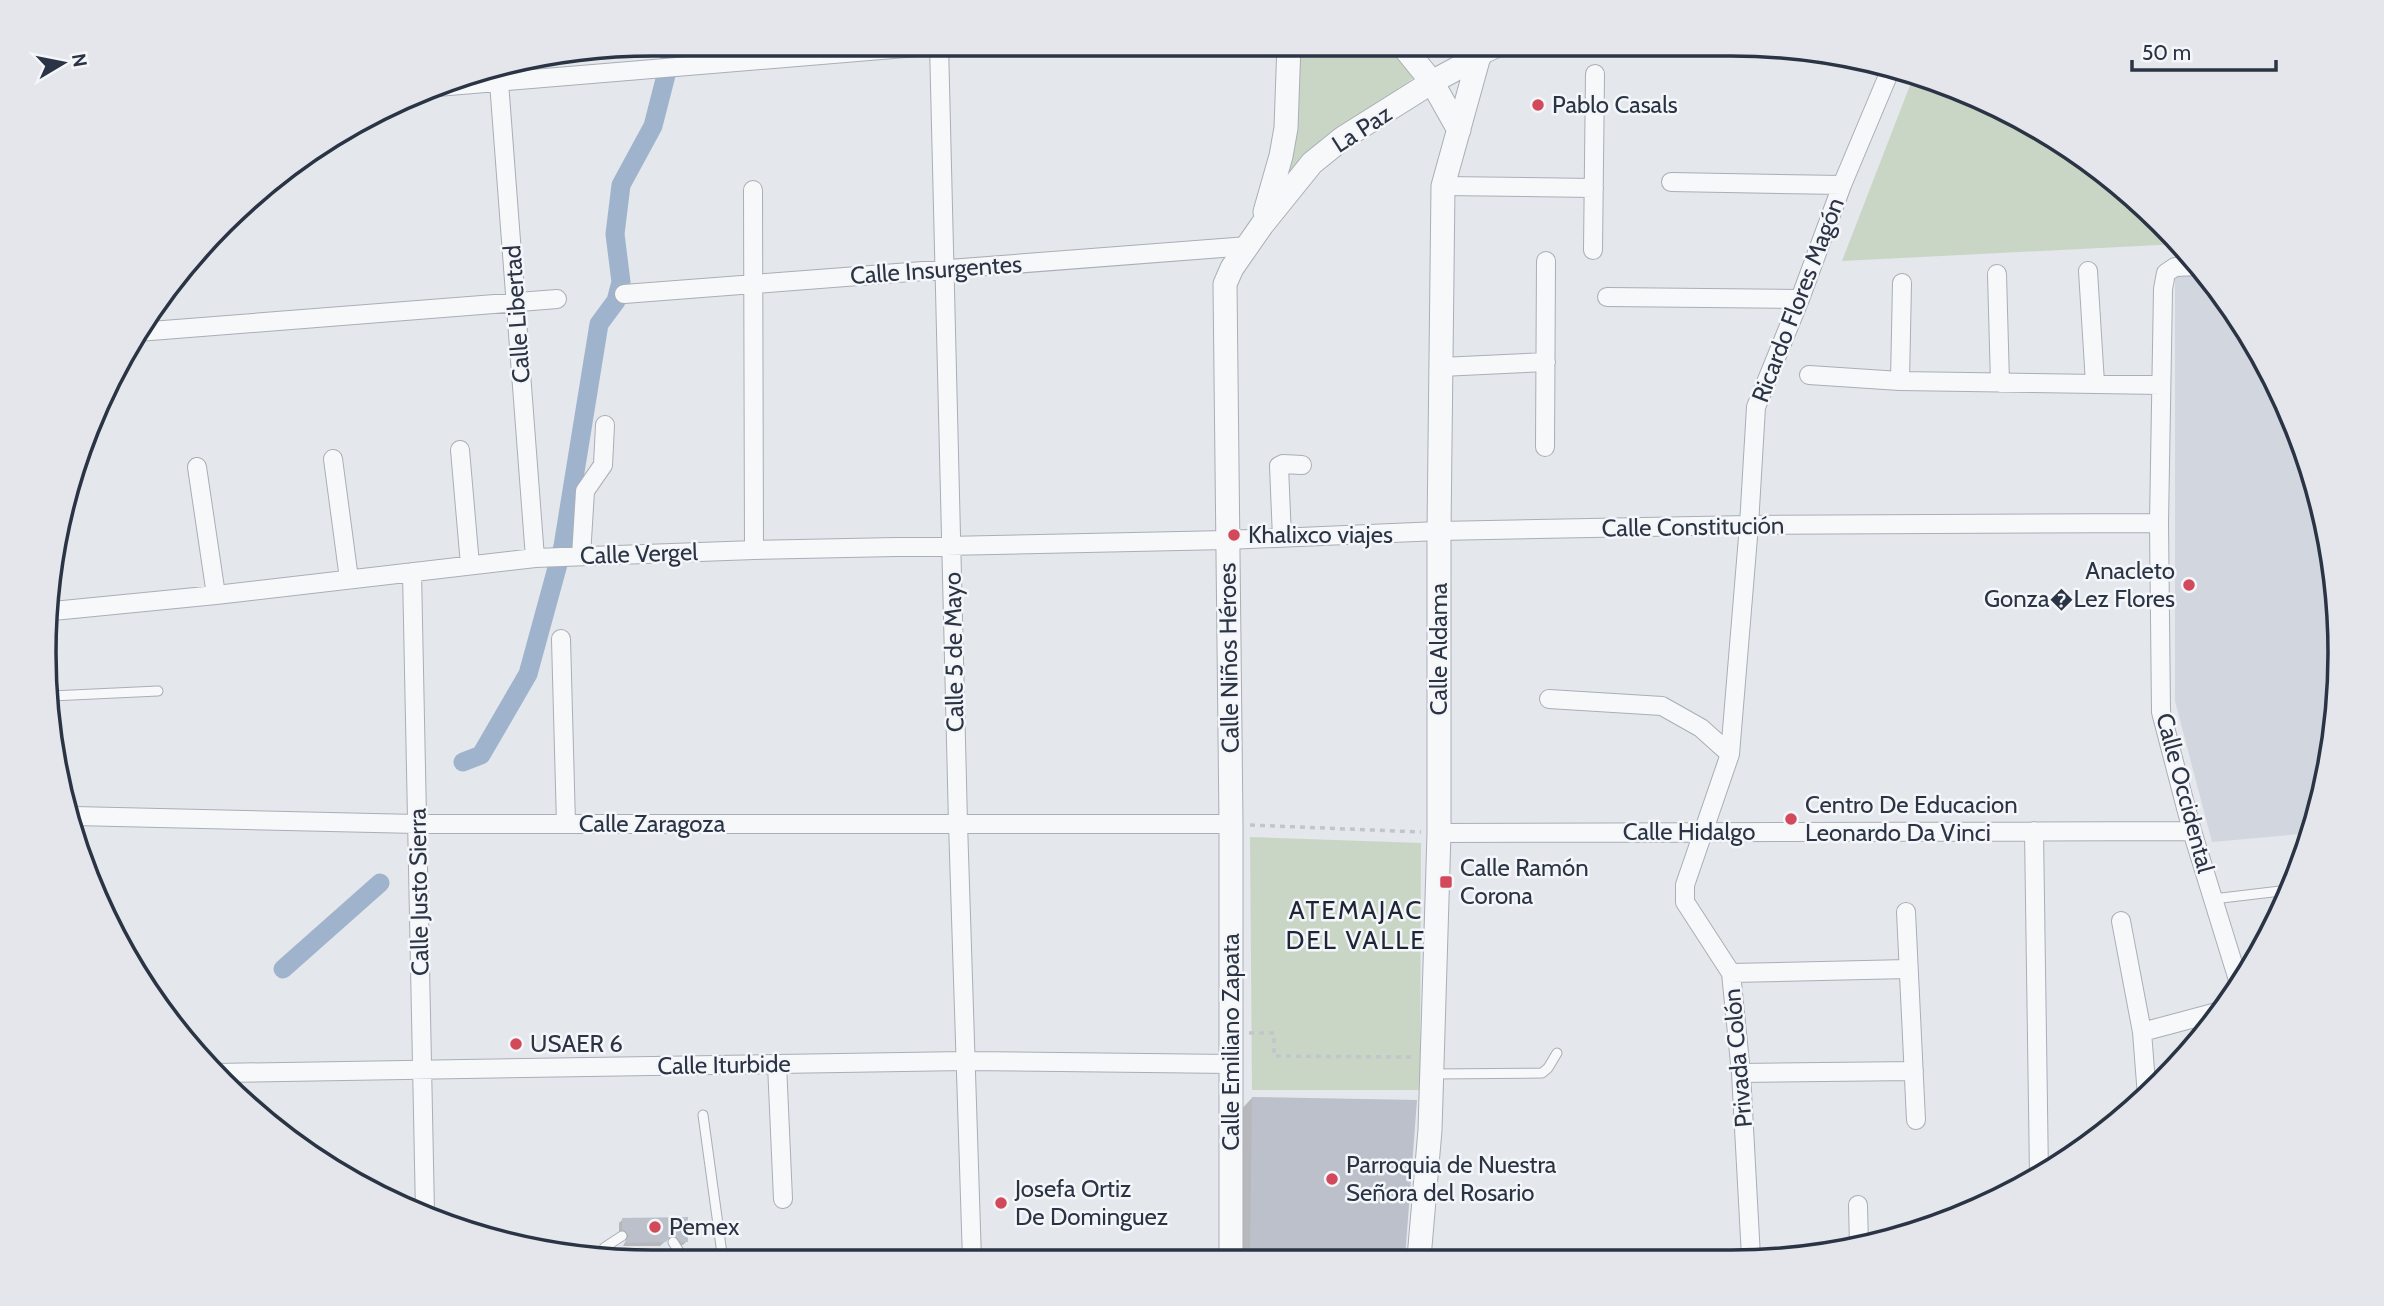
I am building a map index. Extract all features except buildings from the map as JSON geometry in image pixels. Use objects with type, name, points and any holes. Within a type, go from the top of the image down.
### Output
[{"type":"street","points":[[503,75],[649,68],[792,56]]},
{"type":"street","name":"Calle 5 de Mayo","points":[[944,56],[944,269],[972,1250]]},
{"type":"street","points":[[1262,225],[1286,128],[1289,56]]},
{"type":"street","points":[[1411,56],[1432,82],[1459,130]]},
{"type":"street","name":"La Paz","points":[[1248,246],[1312,163],[1343,138],[1472,56]]},
{"type":"street","name":"Calle Aldama","points":[[1420,1250],[1430,1129],[1439,833],[1443,186],[1479,56]]},
{"type":"street","points":[[1593,250],[1595,74]]},
{"type":"street","name":"Calle Libertad","points":[[499,76],[516,302],[540,558]]},
{"type":"street","name":"Ricardo Flores Magón","points":[[1701,832],[1730,754],[1756,407],[1842,185],[1888,77]]},
{"type":"street","points":[[1671,182],[1842,185]]},
{"type":"street","points":[[1443,186],[1594,188]]},
{"type":"street","points":[[753,190],[754,550]]},
{"type":"street","name":"Calle Insurgentes","points":[[625,294],[1248,246]]},
{"type":"street","name":"Calle Niños Héroes","points":[[1231,824],[1225,284],[1232,268],[1248,246]]},
{"type":"street","points":[[1545,447],[1546,261]]},
{"type":"street","name":"Calle Occidental","points":[[2186,267],[2175,267],[2166,273],[2163,289],[2159,523],[2161,712],[2192,831],[2235,972]]},
{"type":"street","points":[[2088,271],[2095,383]]},
{"type":"street","points":[[1997,274],[2000,383]]},
{"type":"street","points":[[1900,381],[1902,283]]},
{"type":"street","points":[[1607,297],[1800,299]]},
{"type":"street","points":[[151,331],[557,299]]},
{"type":"street","points":[[1441,367],[1546,362]]},
{"type":"street","points":[[1809,374],[1900,381],[2161,385]]},
{"type":"street","points":[[578,556],[585,491],[603,465],[605,425]]},
{"type":"street","points":[[460,450],[470,565]]},
{"type":"street","points":[[333,458],[349,579]]},
{"type":"street","points":[[1282,538],[1279,466],[1302,465]]},
{"type":"street","points":[[197,467],[216,595]]},
{"type":"street","name":"Calle Constitución","points":[[1227,540],[1439,531],[1749,525],[2159,523]]},
{"type":"street","name":"Calle Vergel","points":[[57,611],[540,558],[754,550],[1227,540]]},
{"type":"street","name":"Calle Justo Sierra","points":[[412,572],[425,1205]]},
{"type":"street","points":[[561,639],[566,824]]},
{"type":"street","points":[[1549,699],[1662,706],[1701,728],[1730,754]]},
{"type":"street","name":"Calle Zaragoza","points":[[79,816],[417,824],[1231,824]]},
{"type":"street","name":"Calle Emiliano Zapata","points":[[1231,824],[1231,1250]]},
{"type":"street","points":[[2034,831],[2039,1164]]},
{"type":"street","name":"Calle Hidalgo","points":[[1439,833],[2192,831]]},
{"type":"street","name":"Privada Colón","points":[[1701,832],[1685,885],[1685,902],[1731,973],[1741,1073],[1751,1249]]},
{"type":"street","points":[[1906,912],[1916,1120]]},
{"type":"street","points":[[2121,921],[2142,1032],[2146,1082]]},
{"type":"street","points":[[1731,973],[1908,969]]},
{"type":"street","points":[[2142,1032],[2206,1015]]},
{"type":"street","name":"Calle Iturbide","points":[[229,1073],[965,1061],[1231,1063]]},
{"type":"street","points":[[777,1064],[783,1199]]},
{"type":"street","points":[[1741,1073],[1914,1071]]},
{"type":"street","points":[[1858,1205],[1859,1236]]},
{"type":"lane","points":[[57,696],[158,691]]},
{"type":"lane","points":[[2213,899],[2278,891]]},
{"type":"lane","points":[[1432,1074],[1542,1073],[1557,1053]]},
{"type":"lane","points":[[704,1115],[722,1250]]},
{"type":"lane","points":[[604,1248],[622,1236]]},
{"type":"lane","points":[[673,1242],[678,1250]]},
{"type":"path","points":[[1231,824],[1439,833]]},
{"type":"path","points":[[1248,1033],[1274,1033],[1274,1056],[1415,1057],[1415,1073],[1432,1074]]},
{"type":"shaded area","points":[[2192,274],[2248,355],[2283,425],[2308,498],[2317,537],[2327,614],[2327,692],[2317,769],[2300,834],[2212,842],[2175,701],[2175,275]]},
{"type":"green space","points":[[1290,56],[1401,56],[1416,76],[1366,114],[1276,190]]},
{"type":"green space","points":[[1911,84],[1959,101],[2030,136],[2094,179],[2125,204],[2166,245],[1842,261]]},
{"type":"green space","points":[[1250,837],[1421,843],[1420,1090],[1252,1090]]},
{"type":"waterway","points":[[463,762],[481,755],[528,674],[563,546],[599,324],[616,301],[621,282],[615,234],[621,185],[653,126],[671,56]]},
{"type":"waterway","points":[[283,969],[380,883]]},
{"type":"place","name":"Pablo Casals","points":[[1538,105]]},
{"type":"place","name":"Khalixco viajes","points":[[1234,535]]},
{"type":"place","name":"Anacleto Gonza�Lez Flores","points":[[2189,585]]},
{"type":"place","name":"Centro De Educacion Leonardo Da Vinci","points":[[1791,819]]},
{"type":"place","name":"Calle Ramón Corona","points":[[1446,882]]},
{"type":"place","name":"USAER 6","points":[[516,1044]]},
{"type":"place","name":"Parroquia de Nuestra Señora del Rosario","points":[[1332,1179]]},
{"type":"place","name":"Josefa Ortiz De Dominguez","points":[[1001,1203]]},
{"type":"place","name":"Pemex","points":[[655,1227]]},
{"type":"district","name":"ATEMAJAC DEL VALLE","points":[[1356,925]]}]
